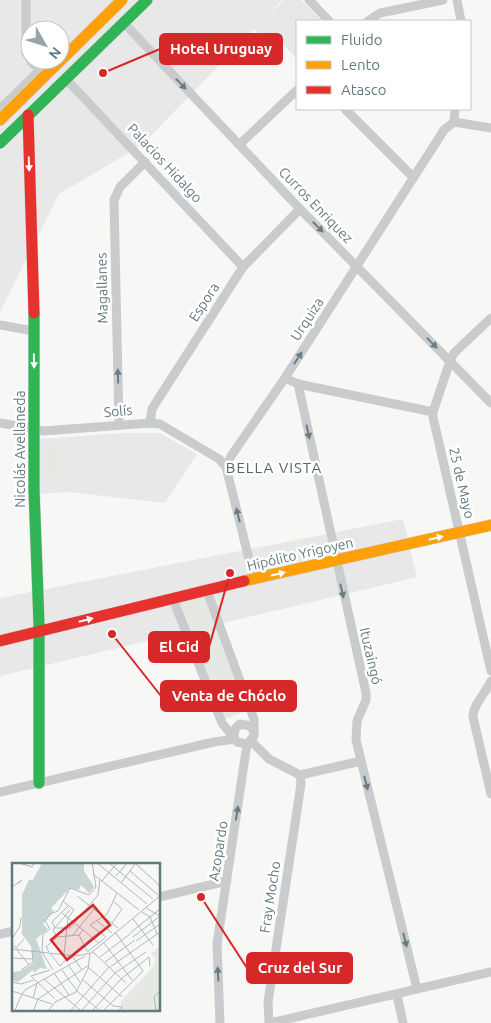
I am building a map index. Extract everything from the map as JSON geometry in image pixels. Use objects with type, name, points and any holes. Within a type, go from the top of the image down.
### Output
[{"type":"street","points":[[26,0],[26,20]]},
{"type":"street","points":[[0,120],[122,0]]},
{"type":"street","points":[[124,23],[119,16],[134,0]]},
{"type":"street","points":[[0,143],[147,0]]},
{"type":"street","points":[[309,0],[328,20]]},
{"type":"street","points":[[370,20],[380,13],[443,0]]},
{"type":"street","points":[[457,0],[462,20]]},
{"type":"street","name":"Curros Enriquez","points":[[124,23],[300,209],[491,404]]},
{"type":"street","points":[[70,44],[83,32],[90,31]]},
{"type":"street","points":[[28,115],[33,99],[64,68],[75,47]]},
{"type":"street","points":[[0,109],[40,70]]},
{"type":"street","name":"Palacios Hidalgo","points":[[66,79],[243,267]]},
{"type":"street","points":[[240,145],[296,91]]},
{"type":"street","points":[[346,110],[413,177]]},
{"type":"street","points":[[456,110],[454,122],[491,128]]},
{"type":"street","name":"Nicolás Avellaneda","points":[[28,115],[34,332],[34,490],[39,632],[39,783]]},
{"type":"street","name":"Urquiza","points":[[226,467],[231,456],[358,267],[444,130],[454,122]]},
{"type":"street","name":"Magallanes","points":[[119,425],[114,200],[120,187],[145,162]]},
{"type":"street","name":"Espora","points":[[150,423],[152,409],[243,267],[300,209]]},
{"type":"street","points":[[285,378],[298,384],[433,412],[454,353],[491,318]]},
{"type":"street","points":[[0,325],[34,332]]},
{"type":"street","name":"Ituzaingó","points":[[298,384],[366,693],[366,700],[356,727],[356,740],[417,989]]},
{"type":"street","name":"25 de Mayo","points":[[433,412],[491,671]]},
{"type":"street","name":"Solís","points":[[0,423],[35,430],[57,431],[119,425],[160,424],[219,459],[226,467]]},
{"type":"street","points":[[226,467],[254,579]]},
{"type":"street","name":"Hipólito Yrigoyen","points":[[0,640],[254,579],[491,526]]},
{"type":"street","name":"Azopardo","points":[[207,591],[254,719],[217,944],[220,1023]]},
{"type":"street","points":[[173,599],[222,723],[226,730],[240,744],[251,739]]},
{"type":"street","points":[[491,681],[476,705],[473,717],[491,794]]},
{"type":"street","points":[[234,737],[235,729],[240,724],[248,725],[251,739],[269,759],[300,775],[361,761]]},
{"type":"street","points":[[0,792],[234,737]]},
{"type":"street","name":"Fray Mocho","points":[[270,1023],[268,1002],[301,784],[300,775]]},
{"type":"street","points":[[160,897],[227,881]]},
{"type":"street","points":[[270,1023],[491,972]]},
{"type":"street","points":[[397,994],[403,1023]]},
{"type":"shaded area","points":[[0,0],[282,0],[265,19],[284,0],[301,0],[321,20],[296,20],[296,58],[275,36],[268,42],[254,29],[142,145],[59,194],[0,312]]},
{"type":"shaded area","points":[[123,433],[160,433],[197,454],[165,503],[69,492],[40,494],[40,439]]},
{"type":"shaded area","points":[[46,447],[63,447],[62,479],[45,478]]},
{"type":"shaded area","points":[[403,519],[417,577],[0,676],[0,598]]},
{"type":"shaded area","points":[[207,591],[246,711],[223,720],[173,599]]},
{"type":"traffic: fast","points":[[0,143],[147,0]]},
{"type":"traffic: fast","points":[[34,313],[34,490],[39,624],[39,783]]},
{"type":"traffic: slow","points":[[0,120],[122,0]]},
{"type":"traffic: slow","points":[[244,581],[491,525]]},
{"type":"traffic: jam","points":[[28,115],[34,313]]},
{"type":"traffic: jam","points":[[0,641],[244,581]]},
{"type":"place","name":"Hotel Uruguay","points":[[103,73]]},
{"type":"place","name":"El Cid","points":[[230,573]]},
{"type":"place","name":"Venta de Chóclo","points":[[112,634]]},
{"type":"place","name":"Cruz del Sur","points":[[201,897]]},
{"type":"district","name":"BELLA VISTA","points":[[274,467]]}]
